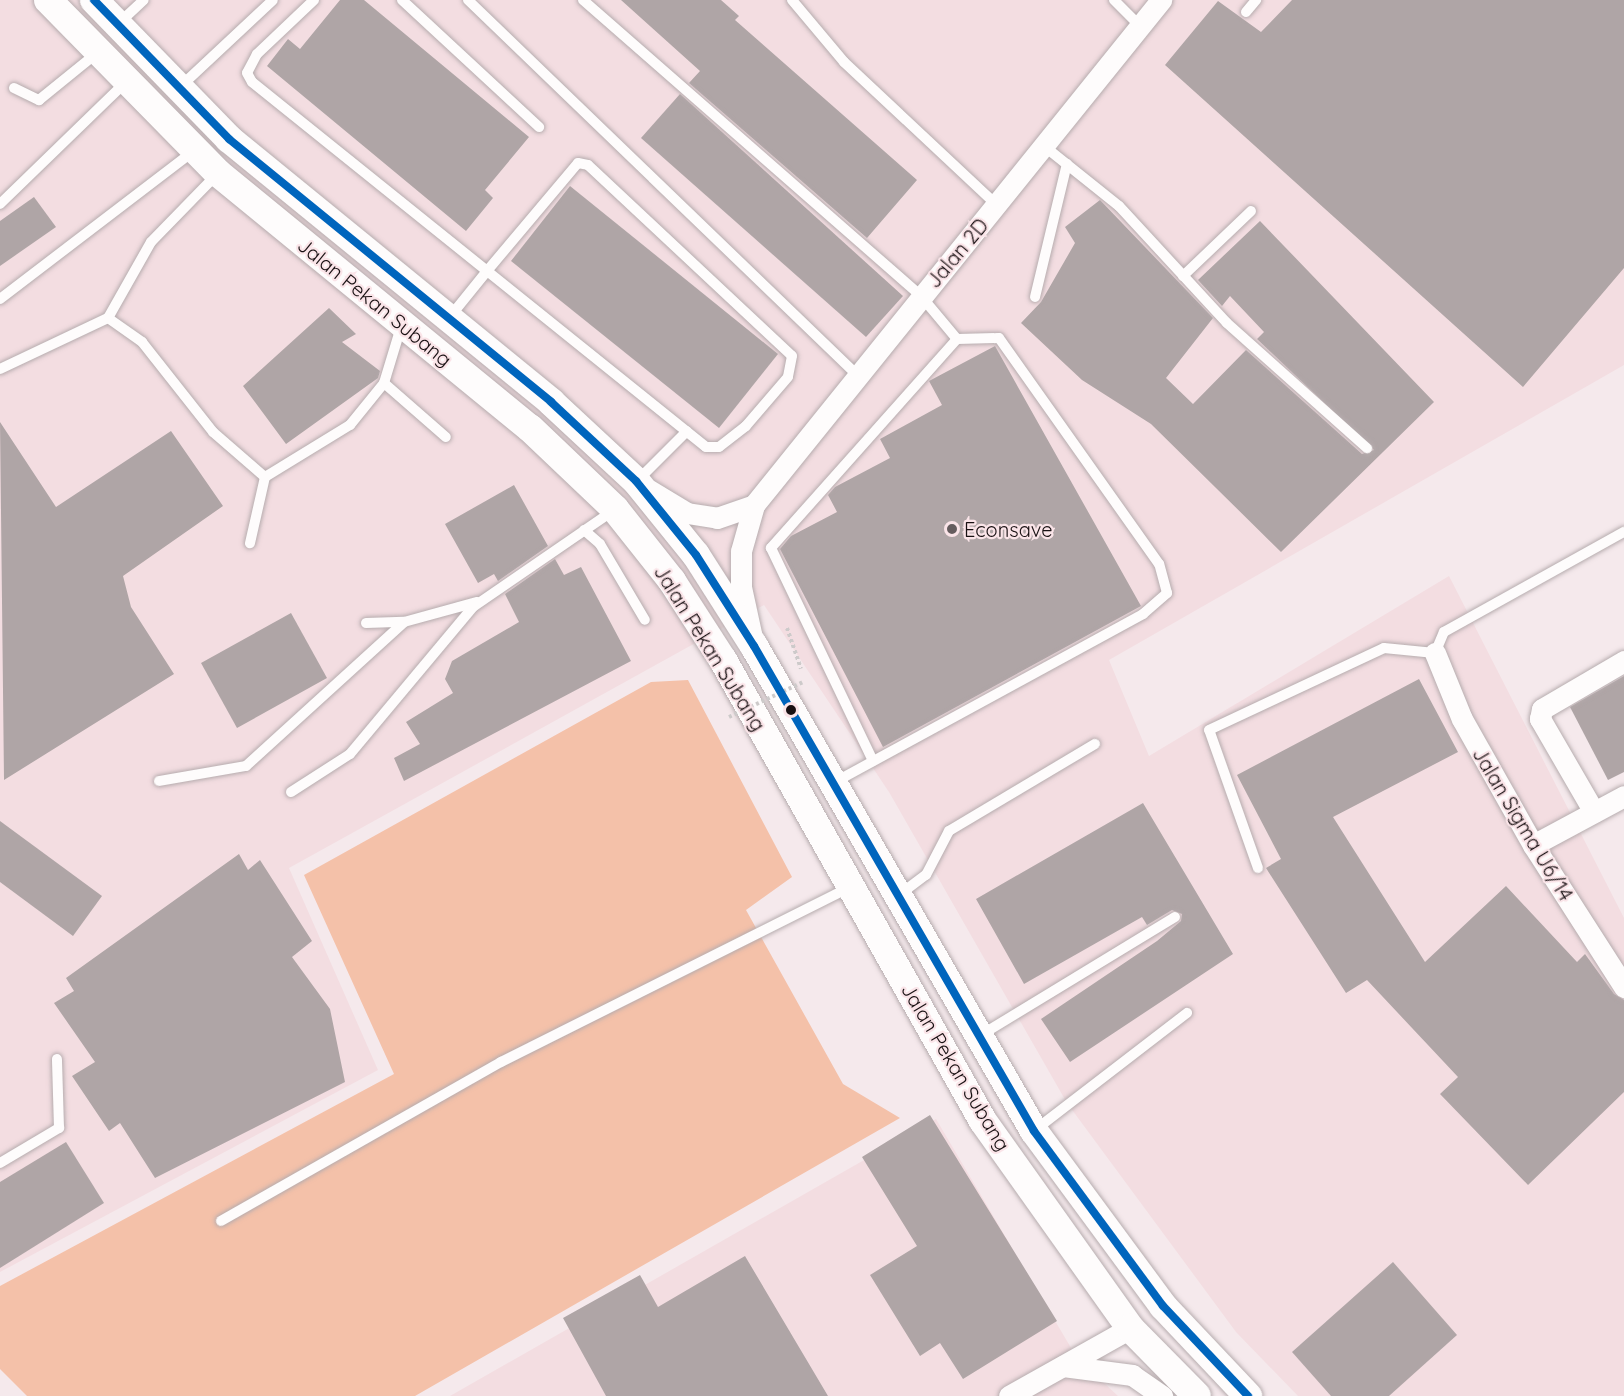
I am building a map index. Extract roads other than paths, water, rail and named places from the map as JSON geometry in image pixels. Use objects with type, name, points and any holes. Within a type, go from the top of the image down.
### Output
[{"type":"main road","name":"Jalan Pekan Subang","points":[[48,0],[126,82],[218,173],[530,428],[615,509],[672,580],[723,660],[983,1121],[1130,1328],[1197,1396]]},
{"type":"main road","name":"Jalan Pekan Subang","points":[[94,0],[230,140],[449,318],[636,481],[696,555],[754,646],[977,1038],[1034,1131],[1163,1306],[1248,1396]]},
{"type":"street","name":"Jalan 2D","points":[[754,646],[741,563],[754,505],[855,373],[997,205],[1161,0]]},
{"type":"street","points":[[636,481],[687,513],[717,518],[754,505]]},
{"type":"street","name":"Jalan Sigma U6/14","points":[[1435,653],[1462,719],[1533,845],[1624,987]]},
{"type":"street","points":[[1594,812],[1540,719],[1542,709],[1624,661]]},
{"type":"street","points":[[1533,845],[1624,796]]},
{"type":"street","points":[[1009,1396],[1130,1328]]},
{"type":"street","points":[[1062,1366],[1132,1375],[1162,1396]]},
{"type":"lane","points":[[118,25],[144,0]]},
{"type":"lane","points":[[180,88],[273,0]]},
{"type":"lane","points":[[314,0],[257,54],[247,73],[252,82],[487,271],[687,431],[706,447],[732,440],[788,376],[792,356],[588,165],[570,168],[487,271],[449,318]]},
{"type":"lane","points":[[402,0],[539,127]]},
{"type":"lane","points":[[468,0],[855,373]]},
{"type":"lane","points":[[583,0],[921,296],[957,339],[956,346],[922,375],[771,548],[873,761]]},
{"type":"lane","points":[[792,0],[844,62],[997,205]]},
{"type":"lane","points":[[1114,0],[1140,26]]},
{"type":"lane","points":[[1246,12],[1256,0]]},
{"type":"lane","points":[[14,88],[39,100],[98,52]]},
{"type":"lane","points":[[0,204],[126,82]]},
{"type":"lane","points":[[1044,146],[1119,206],[1227,323],[1367,448]]},
{"type":"lane","points":[[0,299],[195,150]]},
{"type":"lane","points":[[1035,297],[1067,164]]},
{"type":"lane","points":[[0,369],[108,318],[151,242],[218,173]]},
{"type":"lane","points":[[1184,276],[1251,211]]},
{"type":"lane","points":[[108,318],[142,342],[213,432],[265,477]]},
{"type":"lane","points":[[250,543],[265,477],[350,425],[384,383],[402,323]]},
{"type":"lane","points":[[832,783],[1143,614],[1167,593],[1159,564],[999,338],[957,339]]},
{"type":"lane","points":[[384,383],[446,436]]},
{"type":"lane","points":[[636,481],[687,431]]},
{"type":"lane","points":[[291,792],[350,754],[483,601],[615,509]]},
{"type":"lane","points":[[584,530],[600,544],[645,620]]},
{"type":"lane","points":[[1258,868],[1209,730],[1384,648],[1435,653],[1444,632],[1624,532]]},
{"type":"lane","points":[[366,623],[404,622],[483,601]]},
{"type":"lane","points":[[159,781],[246,766],[404,622]]},
{"type":"lane","points":[[896,897],[926,875],[949,831],[1095,744]]},
{"type":"lane","points":[[221,1221],[501,1062],[852,887]]},
{"type":"lane","points":[[977,1038],[1175,917]]},
{"type":"lane","points":[[1034,1131],[1187,1013]]},
{"type":"lane","points":[[0,1163],[59,1128],[57,1059]]},
{"type":"place","name":"Econsave","points":[[952,529]]}]
